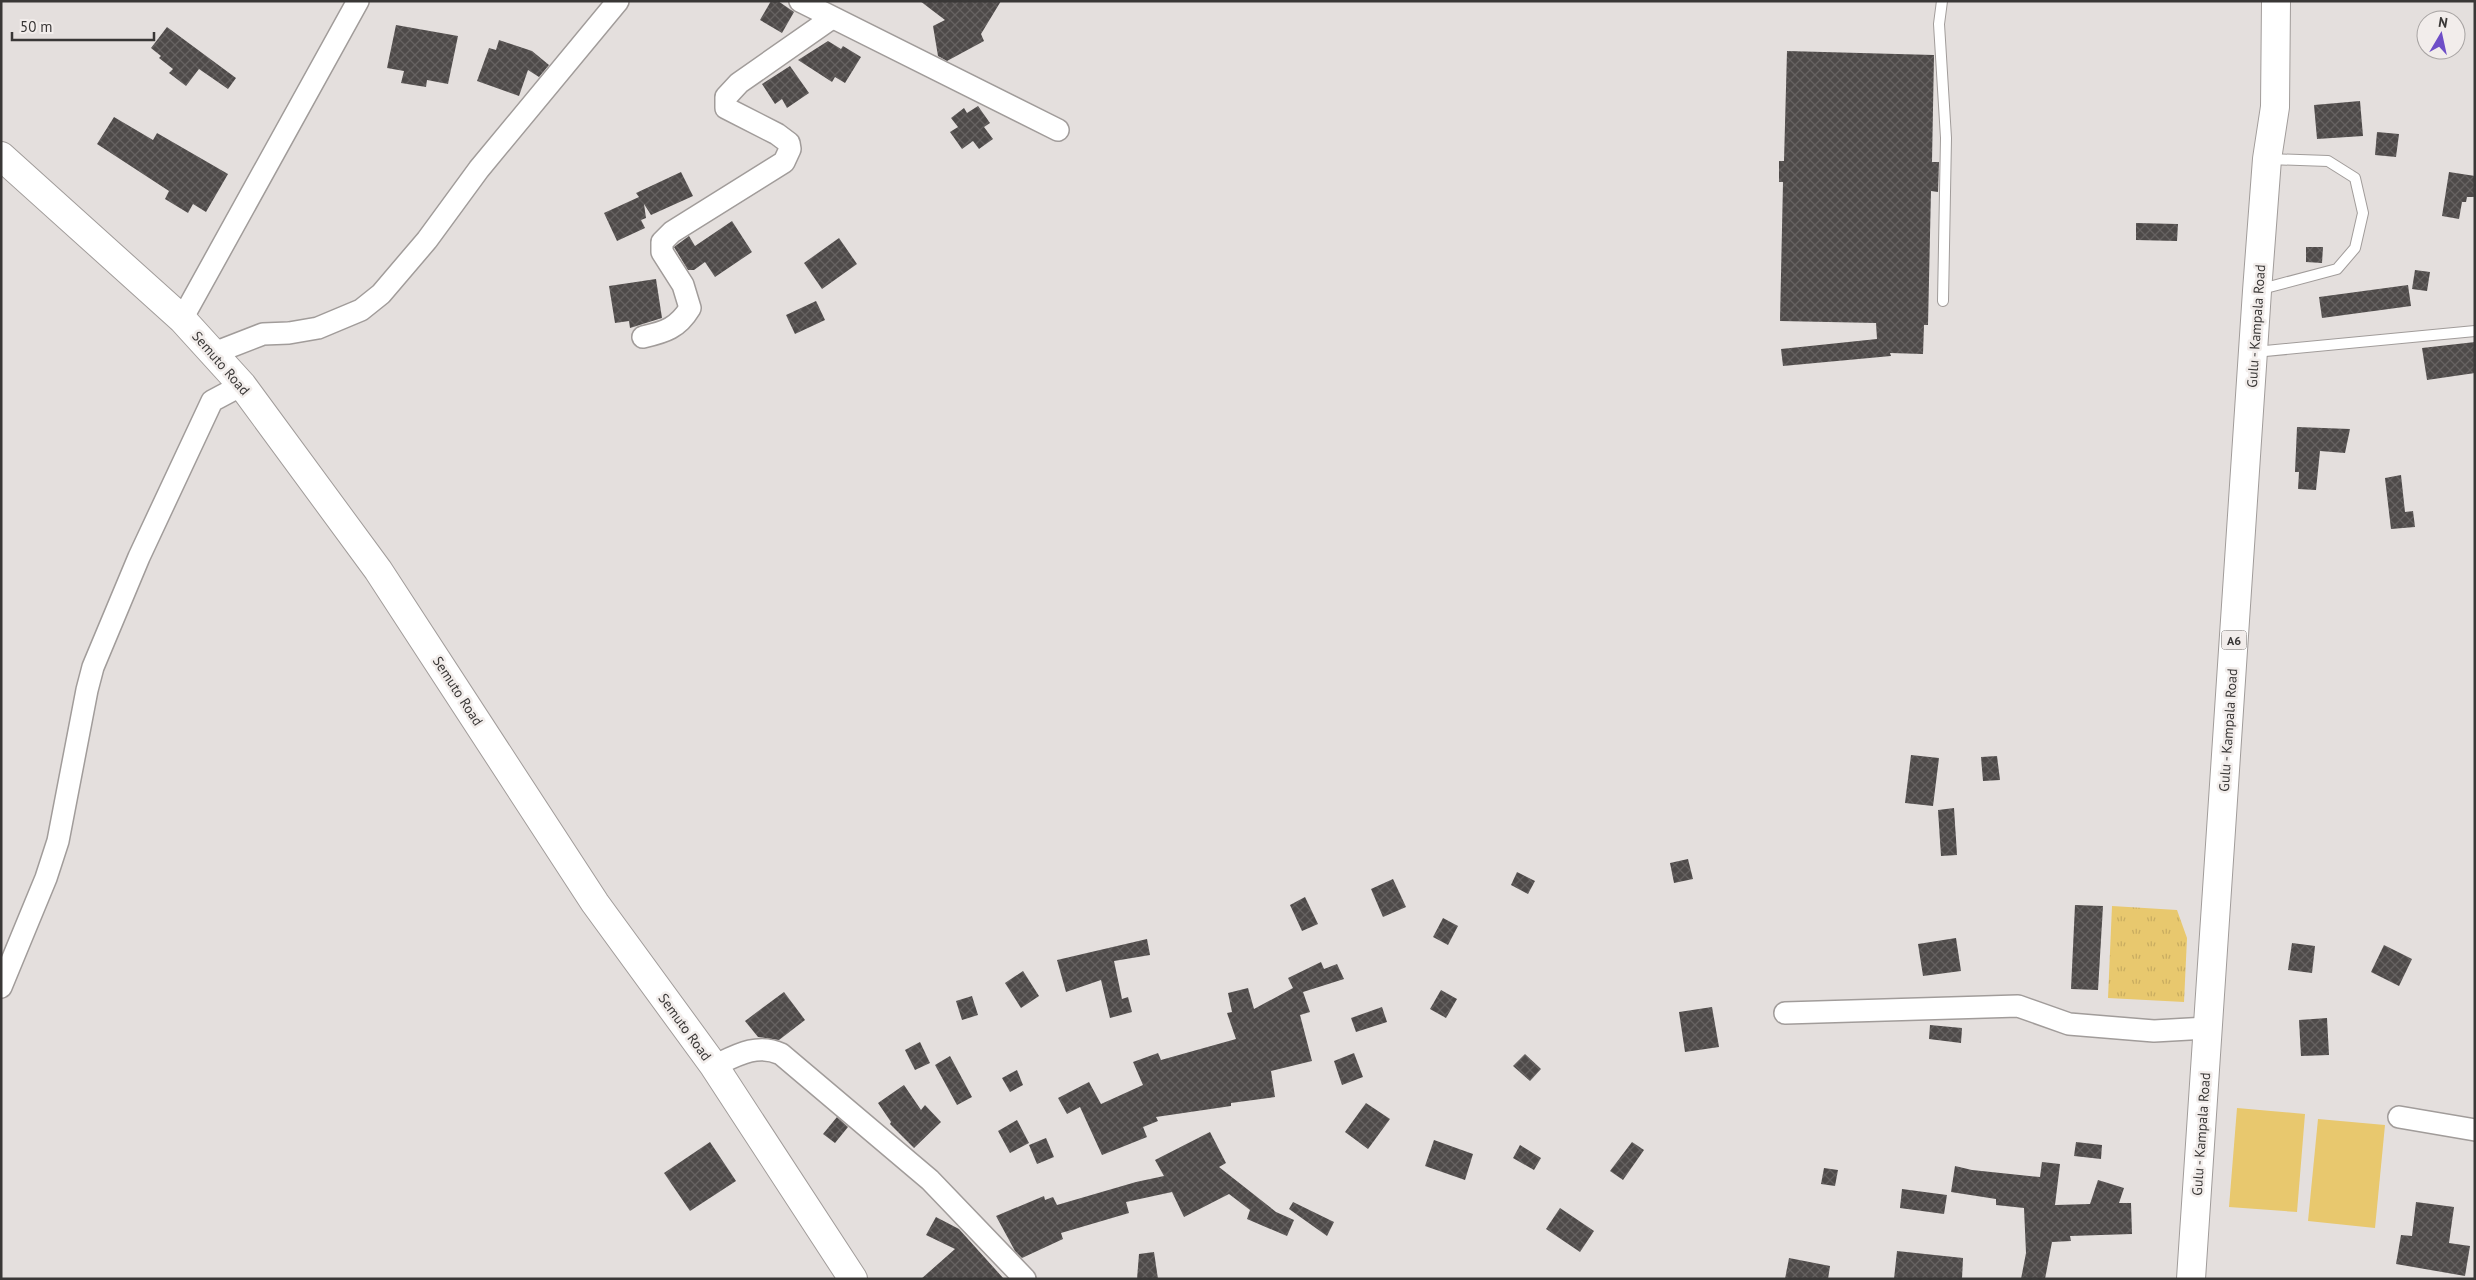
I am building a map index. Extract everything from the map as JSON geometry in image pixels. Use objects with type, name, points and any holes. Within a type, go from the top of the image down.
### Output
[{"type":"main road","name":"Gulu - Kampala Road","points":[[2191,1279],[2257,290],[2267,159],[2275,107],[2276,1]]},
{"type":"main road","name":"Semuto Road","points":[[1,156],[182,319],[242,385],[378,570],[595,903],[714,1066],[853,1279]]},
{"type":"street","points":[[182,319],[358,1]]},
{"type":"street","points":[[214,352],[263,334],[290,333],[318,328],[361,310],[381,294],[427,240],[479,169],[618,1]]},
{"type":"street","points":[[800,1],[1058,130]]},
{"type":"street","points":[[643,337],[661,333],[682,322],[690,308],[683,285],[662,252],[662,242],[672,232],[784,162],[790,149],[789,143],[776,134],[726,108],[726,97],[739,83],[832,18]]},
{"type":"street","points":[[1,986],[46,878],[58,841],[85,697],[93,667],[139,557],[212,401],[242,385]]},
{"type":"street","points":[[1785,1013],[2018,1006],[2069,1024],[2154,1031],[2207,1028]]},
{"type":"street","points":[[714,1066],[746,1051],[770,1049],[781,1054],[930,1180],[1025,1279]]},
{"type":"street","points":[[2399,1117],[2475,1130]]},
{"type":"lane","points":[[1942,1],[1939,24],[1946,138],[1943,301]]},
{"type":"lane","points":[[2257,290],[2337,269],[2354,248],[2363,213],[2355,178],[2328,161],[2267,159]]},
{"type":"lane","points":[[2254,352],[2475,331]]},
{"type":"green space","points":[[2112,906],[2177,910],[2187,938],[2184,1002],[2108,998]]},
{"type":"green space","points":[[2237,1108],[2305,1114],[2297,1212],[2229,1207]]},
{"type":"green space","points":[[2318,1119],[2385,1125],[2375,1228],[2308,1221]]},
{"type":"building","points":[[771,1],[778,1],[794,12],[782,33],[760,20]]},
{"type":"building","points":[[920,1],[1001,1],[981,34],[984,41],[947,61],[938,56],[933,26],[945,20]]},
{"type":"building","points":[[396,25],[458,36],[448,84],[427,80],[426,87],[401,83],[404,71],[387,68]]},
{"type":"building","points":[[167,27],[236,78],[228,89],[199,69],[186,86],[169,73],[173,69],[159,58],[161,56],[151,48]]},
{"type":"building","points":[[499,40],[532,51],[549,65],[539,77],[528,70],[519,96],[477,81],[489,48],[496,50]]},
{"type":"building","points":[[828,41],[841,49],[843,46],[861,57],[845,83],[835,77],[832,82],[798,60]]},
{"type":"building","points":[[1787,51],[1934,55],[1932,162],[1939,162],[1938,192],[1931,191],[1928,325],[1924,325],[1923,354],[1890,353],[1891,356],[1783,366],[1781,349],[1877,339],[1876,323],[1780,321],[1783,182],[1779,182],[1779,161],[1784,161]]},
{"type":"building","points":[[790,66],[809,93],[787,108],[782,99],[775,104],[762,84]]},
{"type":"building","points":[[2360,101],[2363,136],[2317,139],[2314,105]]},
{"type":"building","points":[[978,106],[990,123],[984,127],[993,139],[979,149],[973,141],[962,149],[950,132],[958,127],[951,118],[964,108],[967,113]]},
{"type":"building","points":[[114,117],[153,140],[157,133],[228,174],[206,212],[193,204],[188,213],[165,199],[169,191],[97,144]]},
{"type":"building","points":[[2377,132],[2399,134],[2396,157],[2375,155]]},
{"type":"building","points":[[681,172],[693,196],[651,215],[644,204],[646,218],[641,220],[645,228],[617,241],[604,213],[639,197],[636,193]]},
{"type":"building","points":[[2449,172],[2475,176],[2475,197],[2467,197],[2466,202],[2462,202],[2459,219],[2442,216]]},
{"type":"building","points":[[732,221],[752,252],[715,277],[705,262],[694,270],[688,270],[674,247],[689,236],[695,246]]},
{"type":"building","points":[[2136,223],[2178,224],[2177,241],[2136,240]]},
{"type":"building","points":[[839,238],[857,264],[822,289],[804,263]]},
{"type":"building","points":[[2306,247],[2323,247],[2322,263],[2306,262]]},
{"type":"building","points":[[2415,270],[2430,272],[2427,291],[2412,289]]},
{"type":"building","points":[[656,279],[662,318],[630,328],[629,321],[615,323],[609,286]]},
{"type":"building","points":[[2408,285],[2411,306],[2322,318],[2319,297]]},
{"type":"building","points":[[816,301],[825,320],[795,334],[786,315]]},
{"type":"building","points":[[2475,342],[2475,373],[2427,380],[2422,348]]},
{"type":"building","points":[[2297,427],[2350,429],[2345,453],[2320,451],[2316,490],[2298,489],[2299,472],[2295,472]]},
{"type":"building","points":[[2401,475],[2405,512],[2413,511],[2415,527],[2391,529],[2385,478]]},
{"type":"building","points":[[1911,755],[1939,758],[1933,806],[1905,803]]},
{"type":"building","points":[[1997,756],[2000,780],[1983,781],[1981,757]]},
{"type":"building","points":[[1954,808],[1957,855],[1941,856],[1938,810]]},
{"type":"building","points":[[1688,859],[1693,879],[1674,883],[1670,863]]},
{"type":"building","points":[[1517,872],[1535,881],[1528,894],[1511,885]]},
{"type":"building","points":[[1393,879],[1406,907],[1383,917],[1371,889]]},
{"type":"building","points":[[1305,897],[1318,924],[1302,931],[1290,905]]},
{"type":"building","points":[[2075,905],[2103,906],[2098,990],[2071,989]]},
{"type":"building","points":[[1443,918],[1458,926],[1448,945],[1433,937]]},
{"type":"building","points":[[1956,938],[1961,971],[1923,976],[1918,944]]},
{"type":"building","points":[[1147,939],[1150,955],[1114,961],[1122,999],[1128,997],[1132,1012],[1110,1018],[1101,980],[1066,992],[1057,960]]},
{"type":"building","points":[[2292,943],[2315,946],[2312,973],[2288,970]]},
{"type":"building","points":[[2384,945],[2412,959],[2399,986],[2371,972]]},
{"type":"building","points":[[1321,962],[1324,969],[1337,964],[1344,979],[1303,992],[1310,1012],[1300,1015],[1312,1061],[1271,1071],[1275,1097],[1231,1103],[1231,1106],[1156,1117],[1158,1121],[1143,1127],[1147,1137],[1102,1155],[1080,1107],[1067,1114],[1058,1098],[1089,1082],[1101,1104],[1143,1085],[1133,1062],[1158,1053],[1161,1060],[1236,1039],[1227,1013],[1232,1012],[1228,993],[1248,988],[1254,1009],[1293,988],[1288,978]]},
{"type":"building","points":[[1023,971],[1039,996],[1021,1008],[1005,983]]},
{"type":"building","points":[[1441,990],[1457,999],[1446,1018],[1430,1009]]},
{"type":"building","points":[[784,992],[805,1020],[779,1040],[758,1037],[745,1021]]},
{"type":"building","points":[[972,996],[978,1015],[962,1020],[956,1001]]},
{"type":"building","points":[[1382,1007],[1387,1022],[1356,1032],[1351,1018]]},
{"type":"building","points":[[1712,1007],[1719,1047],[1685,1052],[1679,1012]]},
{"type":"building","points":[[2327,1018],[2329,1055],[2301,1056],[2299,1020]]},
{"type":"building","points":[[1930,1025],[1962,1028],[1961,1043],[1929,1039]]},
{"type":"building","points":[[920,1042],[930,1063],[915,1070],[905,1050]]},
{"type":"building","points":[[1354,1053],[1363,1077],[1342,1085],[1334,1061]]},
{"type":"building","points":[[1525,1054],[1541,1069],[1530,1081],[1513,1066]]},
{"type":"building","points":[[950,1056],[972,1097],[957,1105],[935,1065]]},
{"type":"building","points":[[1017,1070],[1023,1085],[1010,1092],[1002,1078]]},
{"type":"building","points":[[904,1085],[921,1110],[925,1105],[941,1122],[914,1148],[890,1124],[891,1122],[878,1103]]},
{"type":"building","points":[[1366,1103],[1390,1119],[1368,1149],[1345,1132]]},
{"type":"building","points":[[837,1117],[848,1127],[835,1143],[823,1134]]},
{"type":"building","points":[[1017,1120],[1029,1143],[1010,1153],[998,1131]]},
{"type":"building","points":[[1210,1132],[1226,1163],[1219,1167],[1276,1212],[1294,1220],[1287,1236],[1247,1219],[1250,1210],[1229,1194],[1184,1217],[1172,1192],[1126,1202],[1129,1213],[1061,1233],[1063,1239],[1022,1258],[1015,1251],[996,1216],[1044,1196],[1045,1200],[1053,1197],[1057,1205],[1136,1182],[1164,1176],[1155,1160]]},
{"type":"building","points":[[1046,1138],[1054,1157],[1037,1164],[1029,1145]]},
{"type":"building","points":[[1434,1140],[1473,1154],[1465,1180],[1425,1166]]},
{"type":"building","points":[[710,1142],[736,1181],[690,1211],[664,1173]]},
{"type":"building","points":[[1632,1142],[1644,1150],[1623,1180],[1610,1171]]},
{"type":"building","points":[[2076,1142],[2102,1145],[2101,1159],[2074,1156]]},
{"type":"building","points":[[1520,1145],[1541,1158],[1534,1170],[1513,1158]]},
{"type":"building","points":[[2042,1162],[2060,1164],[2055,1205],[2090,1204],[2098,1180],[2124,1188],[2119,1203],[2131,1203],[2132,1234],[2070,1236],[2071,1241],[2052,1242],[2045,1279],[2021,1279],[2026,1253],[2024,1208],[1996,1205],[1996,1199],[1951,1192],[1955,1166],[1972,1170],[2040,1177]]},
{"type":"building","points":[[1824,1168],[1838,1170],[1835,1186],[1821,1184]]},
{"type":"building","points":[[1902,1189],[1947,1195],[1944,1214],[1900,1208]]},
{"type":"building","points":[[1293,1202],[1334,1222],[1327,1236],[1289,1209]]},
{"type":"building","points":[[2416,1202],[2454,1207],[2449,1243],[2470,1246],[2465,1276],[2396,1264],[2401,1235],[2412,1236]]},
{"type":"building","points":[[1560,1208],[1594,1231],[1580,1252],[1546,1229]]},
{"type":"building","points":[[936,1217],[959,1229],[1004,1279],[921,1279],[955,1249],[926,1235]]},
{"type":"building","points":[[1897,1251],[1963,1258],[1962,1279],[1894,1279]]},
{"type":"building","points":[[1154,1252],[1158,1279],[1137,1279],[1139,1254]]},
{"type":"building","points":[[1789,1258],[1830,1266],[1828,1279],[1785,1279]]}]
